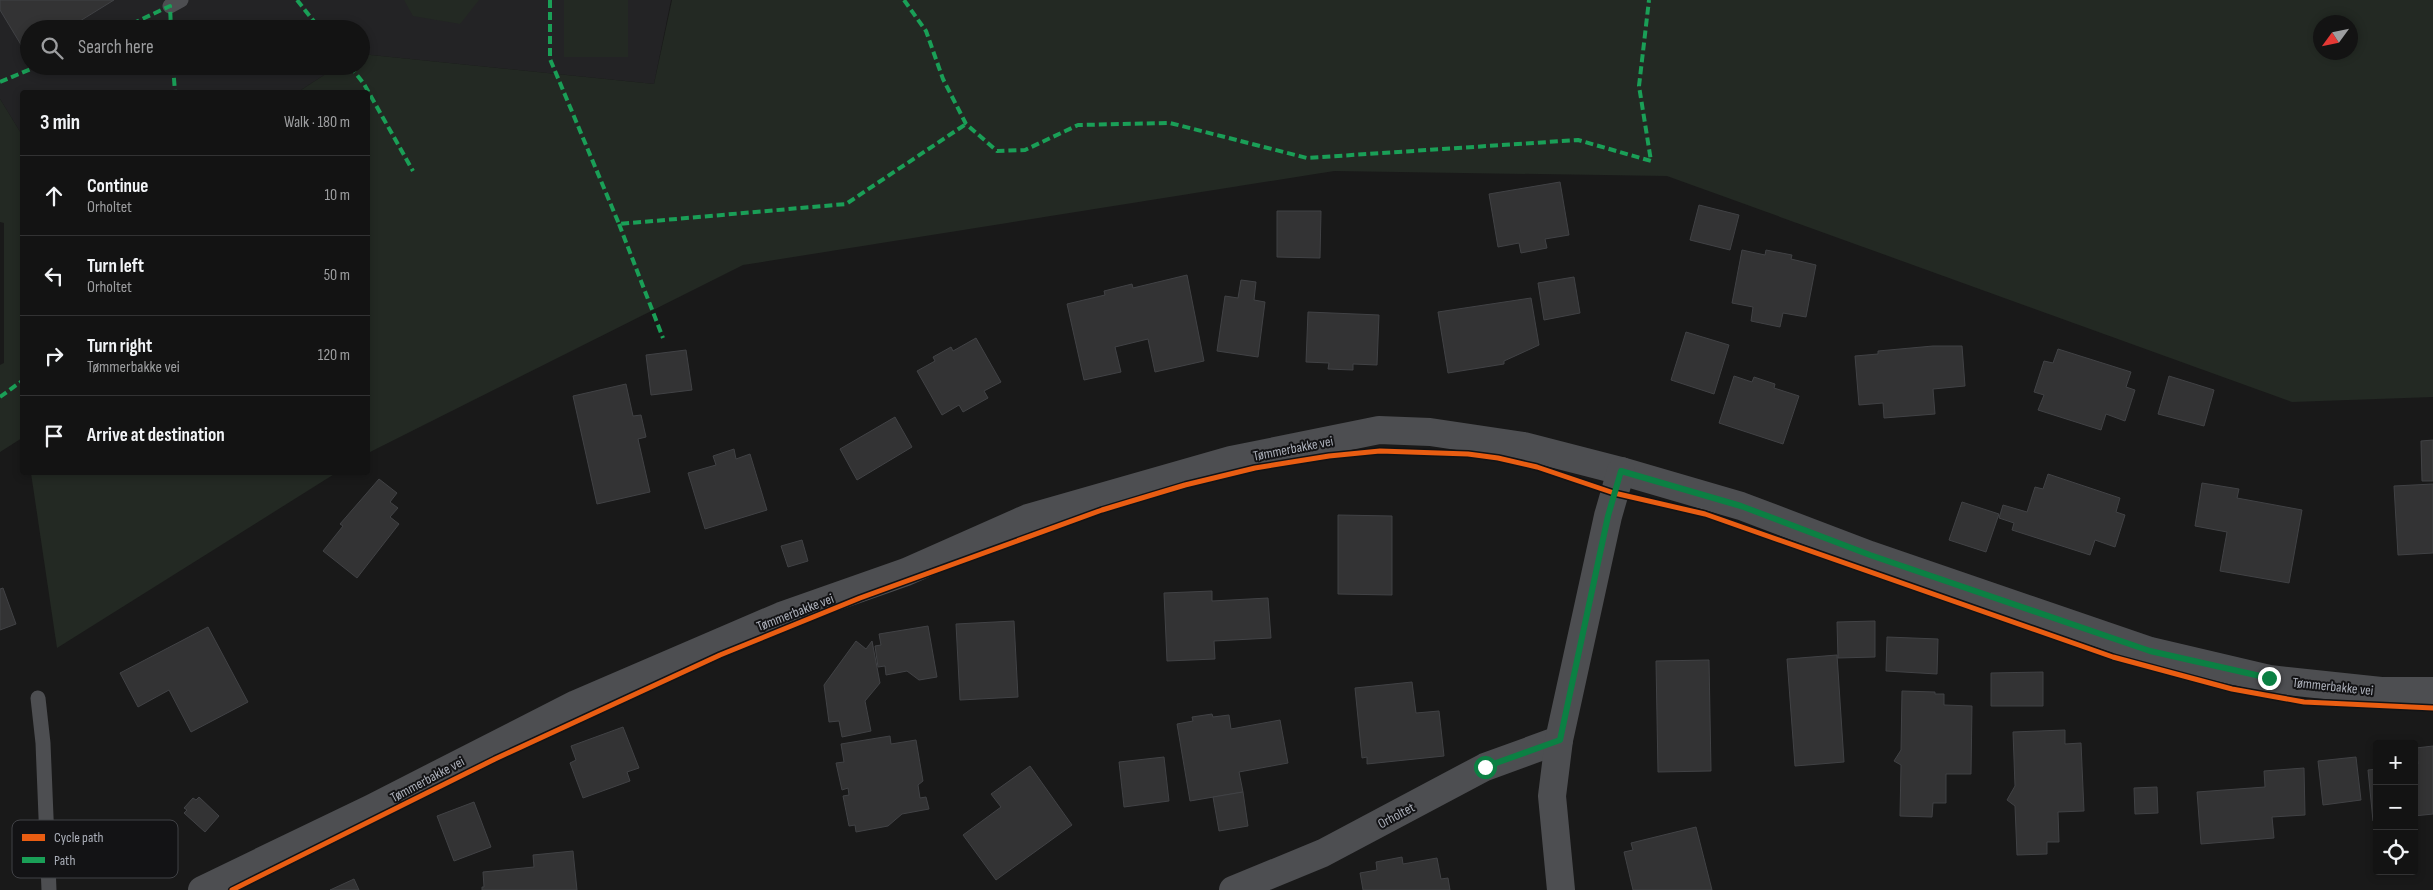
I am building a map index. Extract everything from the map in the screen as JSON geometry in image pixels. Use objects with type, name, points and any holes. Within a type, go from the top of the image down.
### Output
[{"type":"street","name":"Tømmerbakke vei","points":[[202,890],[372,808],[576,704],[781,616],[906,572],[1028,518],[1231,460],[1380,430],[1430,432],[1524,446],[1621,471],[1741,506],[1870,555],[2150,651],[2269,678],[2381,691],[2433,691]]},
{"type":"street","points":[[1561,890],[1552,796],[1560,740],[1608,516],[1621,471]]},
{"type":"street","name":"Orholtet","points":[[1233,890],[1323,854],[1485,767],[1560,740]]},
{"type":"lane","points":[[38,698],[43,743],[46,820]]},
{"type":"shaded area","points":[[0,0],[671,0],[654,84],[370,55],[370,20],[20,20],[20,75],[324,75],[301,90],[20,90],[20,132],[0,99]]},
{"type":"shaded area","points":[[404,0],[479,0],[460,24],[413,16]]},
{"type":"shaded area","points":[[564,0],[628,0],[628,57],[564,57]]},
{"type":"shaded area","points":[[672,0],[2433,0],[2433,397],[2292,402],[1667,176],[1334,171],[743,265],[370,452],[370,90],[301,90],[324,75],[370,75],[370,55],[654,84]]},
{"type":"shaded area","points":[[0,99],[20,132],[20,439],[0,452],[0,365],[4,363],[4,223],[0,222]]},
{"type":"shaded area","points":[[31,475],[333,475],[57,648]]},
{"type":"building","points":[[0,0],[114,0],[82,20],[20,20],[20,43],[0,10]]},
{"type":"building","points":[[1560,182],[1569,235],[1545,239],[1547,248],[1521,253],[1519,243],[1498,247],[1489,194]]},
{"type":"building","points":[[1699,205],[1739,215],[1730,250],[1690,240]]},
{"type":"building","points":[[1277,211],[1321,211],[1320,258],[1277,257]]},
{"type":"building","points":[[1742,250],[1765,255],[1766,250],[1792,255],[1791,259],[1816,265],[1806,317],[1783,313],[1780,327],[1751,321],[1753,307],[1732,303]]},
{"type":"building","points":[[1187,275],[1204,361],[1155,372],[1148,339],[1115,347],[1121,372],[1084,380],[1067,304],[1105,295],[1104,291],[1132,284],[1133,288]]},
{"type":"building","points":[[1574,277],[1580,313],[1544,320],[1538,283]]},
{"type":"building","points":[[1241,280],[1256,282],[1254,300],[1265,302],[1258,357],[1217,351],[1225,296],[1238,298]]},
{"type":"building","points":[[1531,298],[1539,345],[1504,361],[1504,364],[1448,373],[1438,312]]},
{"type":"building","points":[[1308,312],[1379,315],[1377,365],[1353,364],[1353,370],[1328,369],[1329,363],[1306,362]]},
{"type":"building","points":[[1686,332],[1729,345],[1714,394],[1671,380]]},
{"type":"building","points":[[976,338],[1001,382],[984,391],[988,398],[963,412],[959,405],[942,415],[917,371],[935,361],[933,357],[951,347],[953,351]]},
{"type":"building","points":[[1933,346],[1962,346],[1965,386],[1933,389],[1935,414],[1884,418],[1883,403],[1859,405],[1855,356],[1878,354],[1878,351]]},
{"type":"building","points":[[2058,349],[2131,372],[2126,387],[2135,390],[2125,421],[2106,414],[2101,430],[2038,410],[2044,395],[2034,392],[2044,361],[2053,363]]},
{"type":"building","points":[[686,350],[692,390],[651,395],[646,355]]},
{"type":"building","points":[[1734,376],[1752,382],[1754,377],[1775,384],[1774,388],[1799,396],[1783,444],[1719,423]]},
{"type":"building","points":[[2169,376],[2214,390],[2204,426],[2158,414]]},
{"type":"building","points":[[626,384],[633,416],[641,415],[646,437],[638,439],[650,492],[597,504],[573,396]]},
{"type":"building","points":[[895,417],[912,447],[857,480],[840,449]]},
{"type":"building","points":[[2433,440],[2433,481],[2422,481],[2421,441]]},
{"type":"building","points":[[734,449],[736,459],[750,454],[767,510],[705,529],[688,473],[716,465],[713,456]]},
{"type":"building","points":[[2048,474],[2120,498],[2116,512],[2125,515],[2115,547],[2095,540],[2090,555],[2012,530],[2014,523],[1999,518],[2003,505],[2027,512],[2035,487],[2043,489]]},
{"type":"building","points":[[379,479],[397,493],[390,502],[398,508],[390,517],[399,524],[357,578],[323,551],[343,526],[340,524]]},
{"type":"building","points":[[2202,483],[2239,489],[2237,498],[2302,510],[2289,583],[2220,571],[2227,532],[2195,526]]},
{"type":"building","points":[[2433,484],[2433,553],[2398,555],[2394,486]]},
{"type":"building","points":[[1962,502],[1999,514],[1986,552],[1949,540]]},
{"type":"building","points":[[1338,515],[1392,516],[1392,595],[1338,594]]},
{"type":"building","points":[[802,540],[808,561],[788,567],[781,546]]},
{"type":"building","points":[[3,588],[16,624],[0,630],[0,589]]},
{"type":"building","points":[[1212,591],[1212,601],[1268,598],[1271,638],[1214,641],[1215,659],[1167,661],[1164,593]]},
{"type":"building","points":[[1014,621],[1018,697],[960,700],[956,624]]},
{"type":"building","points":[[1875,621],[1875,657],[1838,658],[1837,622]]},
{"type":"building","points":[[928,626],[937,677],[919,680],[907,671],[886,675],[885,666],[878,667],[875,646],[881,645],[879,634]]},
{"type":"building","points":[[208,627],[248,702],[191,732],[169,690],[138,707],[120,673]]},
{"type":"building","points":[[1887,637],[1938,639],[1937,674],[1886,671]]},
{"type":"building","points":[[856,641],[866,649],[872,641],[880,683],[865,701],[871,731],[842,737],[839,721],[829,722],[824,685]]},
{"type":"building","points":[[1837,655],[1844,762],[1795,766],[1787,659]]},
{"type":"building","points":[[1709,660],[1711,771],[1658,772],[1656,661]]},
{"type":"building","points":[[2043,672],[2043,706],[1991,706],[1991,673]]},
{"type":"building","points":[[1412,682],[1416,713],[1439,711],[1444,756],[1367,764],[1367,757],[1362,758],[1355,688]]},
{"type":"building","points":[[1902,691],[1935,692],[1935,694],[1944,694],[1944,705],[1972,706],[1971,774],[1946,774],[1946,803],[1933,803],[1932,817],[1900,816],[1901,765],[1894,761],[1901,750]]},
{"type":"building","points":[[1212,714],[1213,717],[1229,715],[1231,729],[1280,720],[1288,763],[1239,772],[1243,792],[1190,801],[1177,724],[1193,721],[1192,717]]},
{"type":"building","points":[[623,727],[639,768],[627,772],[630,781],[583,798],[570,763],[576,760],[571,746]]},
{"type":"building","points":[[2065,730],[2065,744],[2081,743],[2084,811],[2058,812],[2059,842],[2047,842],[2047,854],[2017,855],[2015,806],[2007,800],[2015,786],[2013,732]]},
{"type":"building","points":[[890,736],[891,744],[916,740],[923,781],[918,785],[920,798],[926,797],[929,809],[902,814],[888,826],[856,832],[855,825],[849,826],[843,796],[849,795],[848,788],[842,790],[836,763],[844,762],[841,744]]},
{"type":"building","points":[[2433,746],[2433,814],[2418,816],[2418,748]]},
{"type":"building","points":[[1164,757],[1169,801],[1124,807],[1119,762]]},
{"type":"building","points":[[2356,757],[2361,800],[2323,805],[2318,761]]},
{"type":"building","points":[[1030,766],[1072,825],[996,880],[963,835],[1001,807],[991,794]]},
{"type":"building","points":[[2304,768],[2305,815],[2272,817],[2274,838],[2201,844],[2197,792],[2265,787],[2264,771]]},
{"type":"building","points":[[2373,769],[2373,821],[2368,770]]},
{"type":"building","points":[[2157,787],[2158,813],[2135,814],[2134,788]]},
{"type":"building","points":[[1243,792],[1248,826],[1219,831],[1213,797]]},
{"type":"building","points":[[199,797],[219,816],[205,832],[184,813],[187,810],[184,808],[193,798],[196,800]]},
{"type":"building","points":[[474,802],[491,847],[454,861],[437,816]]},
{"type":"building","points":[[1696,827],[1712,890],[1633,890],[1624,852],[1633,850],[1631,843]]},
{"type":"building","points":[[573,851],[577,890],[482,890],[482,887],[484,887],[483,872],[534,867],[533,855]]},
{"type":"building","points":[[1402,857],[1403,864],[1437,858],[1441,879],[1448,878],[1450,890],[1363,890],[1360,873],[1377,870],[1376,862]]},
{"type":"building","points":[[354,879],[359,890],[330,890]]},
{"type":"marked path","points":[[297,0],[313,20]]},
{"type":"marked path","points":[[550,0],[550,59],[619,224],[846,204],[966,124]]},
{"type":"marked path","points":[[904,0],[926,31],[943,79],[966,124],[997,151],[1025,150],[1078,125],[1170,123],[1307,158],[1578,140],[1651,161],[1639,86],[1649,0]]},
{"type":"marked path","points":[[140,20],[170,6],[171,20]]},
{"type":"marked path","points":[[0,82],[20,74]]},
{"type":"marked path","points":[[174,75],[175,90]]},
{"type":"marked path","points":[[357,75],[367,90]]},
{"type":"marked path","points":[[370,95],[413,171]]},
{"type":"marked path","points":[[619,224],[663,338]]},
{"type":"marked path","points":[[0,397],[20,382]]},
{"type":"cycle path","points":[[232,890],[495,759],[720,655],[860,598],[1102,510],[1185,485],[1255,468],[1329,456],[1380,451],[1468,454],[1498,458],[1537,467],[1614,493],[1705,514],[2113,657],[2232,689],[2304,702],[2433,708]]},
{"type":"route","points":[[1485,767],[1560,740],[1608,516],[1621,471],[1741,506],[1870,555],[2150,651],[2221,669],[2269,678]]}]
